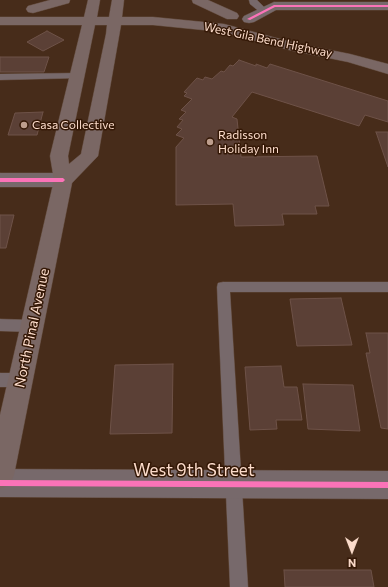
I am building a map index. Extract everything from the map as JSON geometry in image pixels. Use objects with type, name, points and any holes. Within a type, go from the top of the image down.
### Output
[{"type":"main road","points":[[33,10],[64,0]]},
{"type":"main road","points":[[198,0],[232,16]]},
{"type":"main road","points":[[0,10],[92,10]]},
{"type":"main road","points":[[0,21],[92,10]]},
{"type":"main road","name":"West Gila Bend Highway","points":[[92,10],[198,11],[249,20],[264,18]]},
{"type":"main road","name":"North Pinal Avenue","points":[[0,475],[10,380],[32,326],[63,180],[59,156],[92,10]]},
{"type":"main road","points":[[63,180],[89,156],[117,10]]},
{"type":"main road","name":"West Gila Bend Highway","points":[[117,10],[153,21],[224,28],[294,48],[350,58],[388,69]]},
{"type":"main road","name":"West Gila Bend Highway","points":[[308,36],[315,38],[350,58]]},
{"type":"street","points":[[264,18],[274,6],[388,6]]},
{"type":"street","points":[[0,180],[63,180]]},
{"type":"street","name":"West 9th Street","points":[[0,483],[388,484]]},
{"type":"lane","points":[[253,0],[264,18]]},
{"type":"lane","points":[[0,77],[77,76]]},
{"type":"lane","points":[[239,587],[223,287],[388,287]]},
{"type":"lane","points":[[0,325],[32,326]]},
{"type":"building","points":[[47,31],[64,40],[43,51],[27,42]]},
{"type":"building","points":[[0,57],[49,57],[44,72],[0,72]]},
{"type":"building","name":"Radisson Holiday Inn","points":[[239,60],[267,68],[270,64],[388,101],[388,122],[365,115],[359,126],[252,92],[232,117],[237,119],[241,157],[317,156],[329,206],[315,206],[317,214],[282,214],[284,225],[235,226],[233,204],[176,205],[176,147],[184,138],[176,135],[182,129],[177,127],[183,120],[179,119],[186,112],[181,110],[192,99],[184,96],[187,93],[184,92],[197,78],[203,80],[205,77],[212,79],[221,71],[224,72],[230,65],[233,66]]},
{"type":"building","points":[[43,112],[37,135],[8,135],[15,113]]},
{"type":"building","points":[[376,132],[388,132],[388,167]]},
{"type":"building","points":[[0,215],[14,215],[6,248],[0,248]]},
{"type":"building","points":[[341,298],[352,345],[297,346],[290,299]]},
{"type":"building","points":[[366,333],[388,333],[388,429],[381,428],[366,353],[370,353]]},
{"type":"building","points":[[173,364],[172,433],[110,434],[115,365]]},
{"type":"building","points":[[281,366],[284,387],[297,387],[302,420],[276,420],[277,429],[250,430],[245,367]]},
{"type":"building","points":[[303,384],[353,385],[360,431],[308,429]]},
{"type":"building","points":[[284,570],[371,570],[374,587],[285,587]]},
{"type":"cycle path","points":[[249,19],[274,6],[388,6]]},
{"type":"cycle path","points":[[0,180],[63,180]]},
{"type":"cycle path","points":[[0,483],[388,485]]},
{"type":"place","name":"Casa Collective","points":[[24,125]]},
{"type":"place","name":"Radisson Holiday Inn","points":[[210,142]]}]
